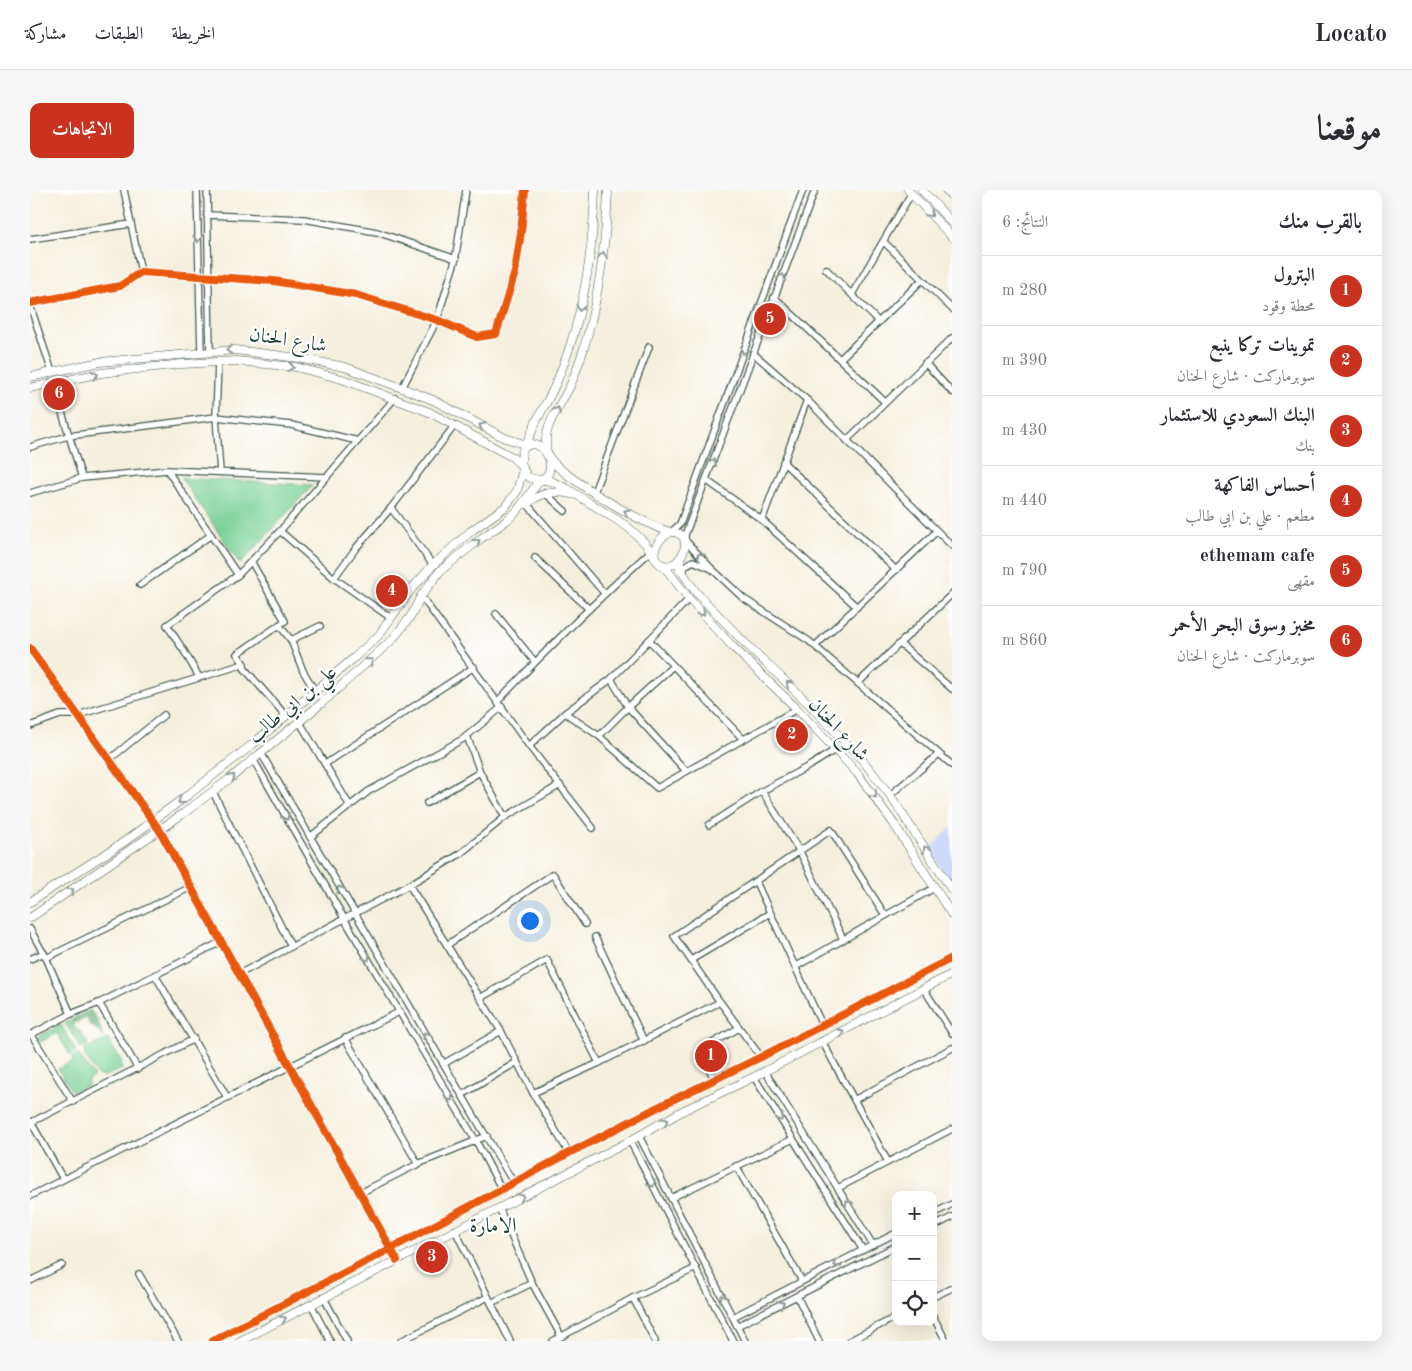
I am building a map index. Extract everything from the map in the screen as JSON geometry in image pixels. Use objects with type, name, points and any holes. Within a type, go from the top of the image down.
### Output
[{"type":"main road","points":[[525,446],[538,445],[545,450],[548,456],[564,473],[645,523],[663,531],[677,532],[685,540],[684,551],[680,558],[670,566],[659,564],[638,535],[628,527],[552,480],[528,477],[521,465],[520,458],[525,446],[530,438],[538,418],[559,376],[571,342],[589,258],[595,190]]},
{"type":"main road","points":[[541,480],[546,477],[550,468],[545,441],[546,435],[571,382],[584,346],[595,302],[602,261],[608,190]]},
{"type":"main road","points":[[922,190],[952,223],[945,230]]},
{"type":"main road","points":[[946,190],[952,196]]},
{"type":"main road","points":[[910,192],[952,237]]},
{"type":"main road","name":"شارع الحنان","points":[[30,377],[100,362],[201,352],[235,350],[298,358],[345,366],[434,400],[505,438],[525,446]]},
{"type":"main road","name":"شارع الحنان","points":[[30,388],[101,373],[182,364],[236,361],[296,367],[342,379],[429,412],[502,451],[521,465]]},
{"type":"main road","name":"علي بن ابي طالب","points":[[30,902],[100,858],[195,790],[286,716],[378,635],[433,564],[471,532],[505,507],[519,486],[522,473],[521,465]]},
{"type":"main road","name":"علي بن ابي طالب","points":[[30,918],[160,831],[213,792],[370,661],[392,640],[411,616],[421,596],[440,571],[506,521],[517,511],[541,480]]},
{"type":"main road","points":[[517,511],[532,499],[546,493],[564,492],[581,498]]},
{"type":"main road","points":[[652,552],[660,540],[671,532]]},
{"type":"main road","name":"شارع الحنان","points":[[680,558],[679,563],[683,573],[696,592],[742,640],[837,732],[890,795],[952,890]]},
{"type":"main road","name":"شارع الحنان","points":[[659,564],[668,571],[689,599],[733,647],[797,709],[876,798],[952,915]]},
{"type":"main road","points":[[212,1341],[390,1249],[569,1152],[760,1057],[952,958]]},
{"type":"main road","points":[[240,1341],[251,1338],[311,1304],[630,1141],[684,1110],[754,1077],[952,974]]},
{"type":"street","points":[[124,190],[141,272]]},
{"type":"street","points":[[197,190],[201,352]]},
{"type":"street","points":[[207,190],[210,352]]},
{"type":"street","points":[[402,388],[437,320],[456,259],[466,190]]},
{"type":"street","points":[[52,372],[30,304],[120,286],[141,272],[274,281],[356,295],[437,320],[477,337],[496,334],[515,272],[525,190]]},
{"type":"street","points":[[671,532],[680,524],[803,190]]},
{"type":"street","points":[[815,190],[686,530],[685,540],[712,569],[744,598],[815,646],[952,765]]},
{"type":"street","points":[[852,294],[884,242],[910,192]]},
{"type":"street","points":[[207,214],[304,219],[377,232],[456,259]]},
{"type":"street","points":[[30,239],[131,224]]},
{"type":"street","points":[[884,242],[952,309]]},
{"type":"street","points":[[826,269],[879,322]]},
{"type":"street","points":[[840,359],[922,280]]},
{"type":"street","points":[[774,297],[885,402]]},
{"type":"street","points":[[847,440],[925,362],[952,338]]},
{"type":"street","points":[[594,492],[648,347]]},
{"type":"street","points":[[753,353],[807,400],[952,546]]},
{"type":"street","points":[[218,362],[216,417],[220,472]]},
{"type":"street","points":[[925,362],[952,392]]},
{"type":"street","points":[[53,383],[82,478]]},
{"type":"street","points":[[199,676],[167,625],[238,575],[280,531],[395,398]]},
{"type":"street","points":[[762,520],[807,400]]},
{"type":"street","points":[[30,447],[68,436],[216,417],[291,425],[358,441]]},
{"type":"street","points":[[334,578],[356,548],[392,508],[455,425]]},
{"type":"street","points":[[783,462],[896,570]]},
{"type":"street","points":[[30,493],[82,478],[167,470],[327,477]]},
{"type":"street","points":[[167,470],[238,575]]},
{"type":"street","points":[[706,480],[762,520],[857,607]]},
{"type":"street","points":[[546,493],[565,511]]},
{"type":"street","points":[[527,504],[604,594]]},
{"type":"street","points":[[392,508],[433,564]]},
{"type":"street","points":[[815,646],[937,530]]},
{"type":"street","points":[[280,531],[334,578],[391,618]]},
{"type":"street","points":[[140,585],[211,535]]},
{"type":"street","points":[[310,837],[369,791],[467,736],[500,704],[535,662],[629,570],[652,552]]},
{"type":"street","points":[[535,558],[589,609]]},
{"type":"street","points":[[251,561],[285,621],[237,654],[244,664],[244,668],[286,716]]},
{"type":"street","points":[[683,573],[687,563],[693,561],[712,569]]},
{"type":"street","points":[[858,683],[952,594]]},
{"type":"street","points":[[421,596],[474,667],[529,746],[593,828]]},
{"type":"street","points":[[529,746],[565,713],[611,678],[689,599]]},
{"type":"street","points":[[496,614],[535,662]]},
{"type":"street","points":[[279,626],[292,640],[303,671],[315,690]]},
{"type":"street","points":[[292,640],[320,626]]},
{"type":"street","points":[[649,640],[743,739]]},
{"type":"street","points":[[900,644],[952,689]]},
{"type":"street","points":[[30,648],[160,831],[397,1260]]},
{"type":"street","points":[[30,726],[60,715],[78,715],[199,676],[244,664]]},
{"type":"street","points":[[599,736],[673,666]]},
{"type":"street","points":[[325,764],[474,667]]},
{"type":"street","points":[[611,678],[628,707],[686,771]]},
{"type":"street","points":[[565,713],[599,736],[657,788],[797,709]]},
{"type":"street","points":[[110,759],[164,715]]},
{"type":"street","points":[[299,721],[350,806]]},
{"type":"street","points":[[467,736],[480,772],[505,817]]},
{"type":"street","points":[[709,825],[762,791],[835,750]]},
{"type":"street","points":[[261,753],[513,1182]]},
{"type":"street","points":[[890,795],[939,754]]},
{"type":"street","points":[[253,760],[476,1141],[501,1188]]},
{"type":"street","points":[[427,803],[480,772]]},
{"type":"street","points":[[239,974],[409,885],[460,854],[505,817],[560,785]]},
{"type":"street","points":[[762,791],[800,852],[842,939]]},
{"type":"street","points":[[213,792],[290,946]]},
{"type":"street","points":[[760,1057],[674,936],[831,830],[886,915]]},
{"type":"street","points":[[447,945],[553,874],[585,924]]},
{"type":"street","points":[[756,882],[822,1025]]},
{"type":"street","points":[[409,885],[501,1031],[533,1093],[569,1152]]},
{"type":"street","points":[[30,959],[45,956],[191,887]]},
{"type":"street","points":[[795,968],[842,939],[934,888]]},
{"type":"street","points":[[691,960],[770,913]]},
{"type":"street","points":[[30,928],[71,1014]]},
{"type":"street","points":[[595,936],[644,1041]]},
{"type":"street","points":[[73,1102],[31,1035],[221,942]]},
{"type":"street","points":[[480,998],[547,960],[599,1063]]},
{"type":"street","points":[[155,975],[227,1097]]},
{"type":"street","points":[[924,989],[952,1033]]},
{"type":"street","points":[[533,1093],[599,1063],[720,1002]]},
{"type":"street","points":[[99,1003],[138,1069]]},
{"type":"street","points":[[30,1196],[399,1012]]},
{"type":"street","points":[[714,1079],[702,1053],[704,1048],[739,1028]]},
{"type":"street","points":[[443,1064],[501,1031]]},
{"type":"street","points":[[345,1038],[418,1164]]},
{"type":"street","points":[[63,1179],[30,1123],[194,1039]]},
{"type":"street","points":[[822,1041],[888,1162]]},
{"type":"street","points":[[854,1100],[952,1048]]},
{"type":"street","points":[[462,1095],[517,1062]]},
{"type":"street","points":[[765,1071],[873,1245]]},
{"type":"street","points":[[754,1077],[863,1250]]},
{"type":"street","points":[[838,1188],[952,1129]]},
{"type":"street","points":[[360,1193],[418,1164],[487,1136]]},
{"type":"street","points":[[639,1136],[745,1341]]},
{"type":"street","points":[[671,1198],[793,1139]]},
{"type":"street","points":[[630,1141],[733,1341]]},
{"type":"street","points":[[736,1166],[802,1281]]},
{"type":"street","points":[[937,1212],[952,1204]]},
{"type":"street","points":[[499,1208],[532,1284],[561,1336]]},
{"type":"street","points":[[937,1224],[952,1217]]},
{"type":"street","points":[[455,1230],[510,1341]]},
{"type":"street","points":[[733,1317],[892,1235]]},
{"type":"street","points":[[737,1326],[892,1248]]},
{"type":"street","points":[[30,1281],[62,1265]]},
{"type":"street","points":[[554,1341],[633,1298],[696,1268]]},
{"type":"street","points":[[139,1274],[178,1341]]},
{"type":"street","points":[[491,1303],[532,1284]]},
{"type":"street","points":[[937,1295],[952,1288]]},
{"type":"street","points":[[797,1296],[819,1341]]},
{"type":"street","points":[[401,1341],[488,1297]]},
{"type":"street","points":[[324,1298],[346,1341]]},
{"type":"street","points":[[633,1298],[655,1341]]},
{"type":"street","points":[[311,1304],[330,1341]]},
{"type":"street","points":[[849,1341],[892,1319]]},
{"type":"street","points":[[937,1324],[946,1341]]},
{"type":"shaded area","points":[[952,826],[952,883],[929,850]]},
{"type":"green space","points":[[181,478],[313,485],[240,564]]},
{"type":"green space","points":[[90,1010],[97,1019],[104,1038],[94,1027],[90,1026],[87,1018],[74,1023],[72,1019]]},
{"type":"green space","points":[[72,1020],[76,1030],[80,1031],[88,1045],[81,1048],[65,1023]]},
{"type":"green space","points":[[61,1025],[76,1051],[70,1055],[57,1033],[41,1042],[37,1037]]},
{"type":"green space","points":[[108,1039],[122,1062],[122,1069],[102,1077],[96,1074],[84,1054],[85,1049]]},
{"type":"green space","points":[[78,1054],[94,1076],[88,1080],[88,1085],[72,1092],[58,1069],[73,1061],[72,1057]]},
{"type":"cycle path","points":[[30,303],[120,286],[141,272],[274,281],[356,295],[437,320],[477,337],[496,334],[515,272],[525,190]]},
{"type":"cycle path","points":[[30,648],[160,831],[397,1260]]},
{"type":"cycle path","points":[[212,1341],[390,1249],[569,1153],[761,1057],[952,958]]},
{"type":"place","name":"ethemam cafe","points":[[770,319]]},
{"type":"place","name":"مخبز وسوق البحر الأحمر","points":[[59,394]]},
{"type":"place","name":"أحساس الفاكهة","points":[[392,591]]},
{"type":"place","name":"تموينات تركا ينبع","points":[[792,735]]},
{"type":"place","name":"البترول","points":[[711,1056]]},
{"type":"place","name":"البنك السعودي للاستثمار","points":[[432,1257]]},
{"type":"district","name":"الامارة","points":[[493,1226]]}]
